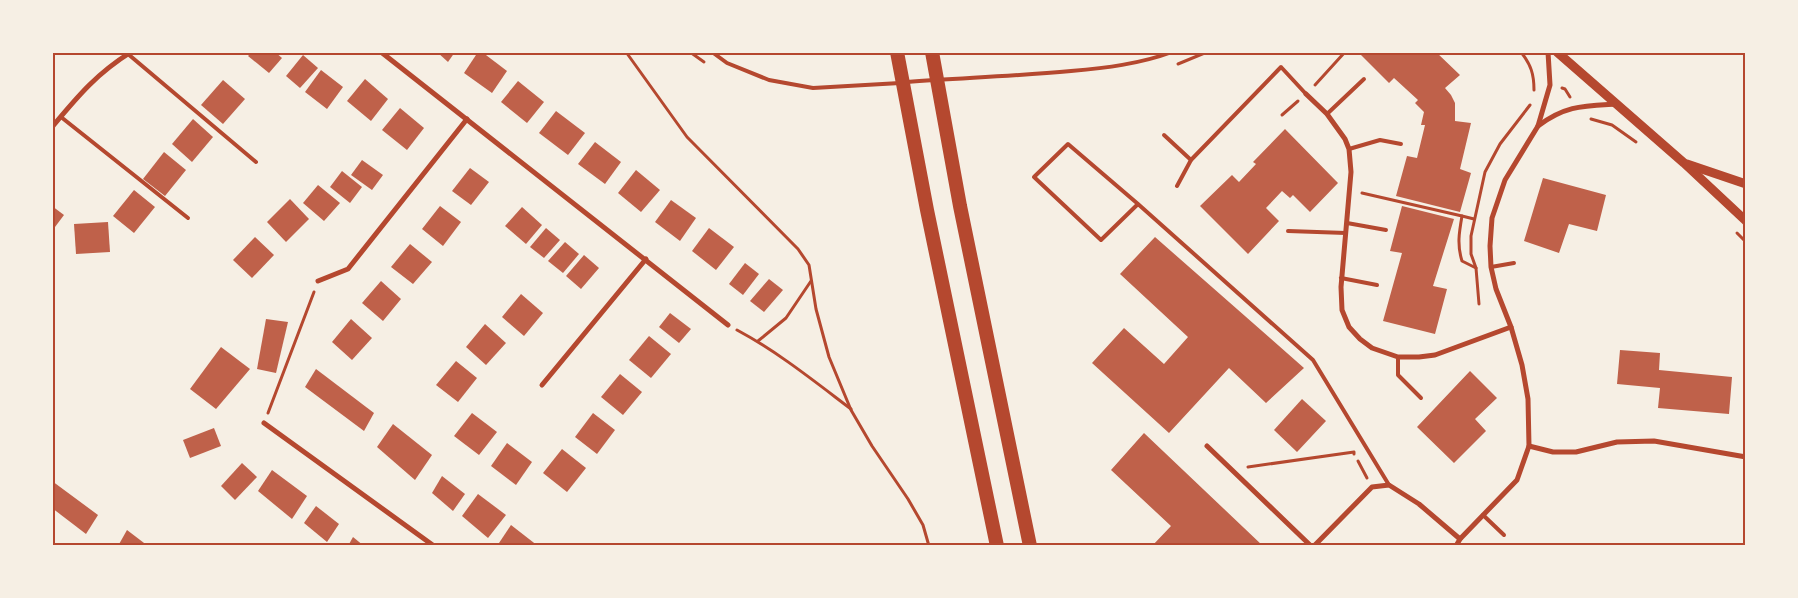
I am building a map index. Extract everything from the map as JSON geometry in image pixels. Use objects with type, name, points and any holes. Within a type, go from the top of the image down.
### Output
[{"type":"highway","points":[[897,52],[927,210],[997,546]]},
{"type":"highway","points":[[932,52],[960,206],[1030,546]]},
{"type":"street","points":[[381,52],[728,325]]},
{"type":"street","points":[[1456,546],[1460,539],[1517,480],[1529,446],[1528,399],[1522,365],[1511,327],[1496,289],[1491,267],[1490,246],[1492,218],[1505,180],[1538,126],[1550,85],[1548,52]]},
{"type":"street","points":[[1557,52],[1684,163],[1746,221]]},
{"type":"street","points":[[52,127],[86,87],[115,62],[130,53]]},
{"type":"street","points":[[1306,94],[1327,114],[1345,139],[1349,149],[1351,172],[1341,278],[1342,310],[1350,327],[1360,339],[1372,348],[1398,357],[1435,355],[1511,327]]},
{"type":"street","points":[[1538,126],[1555,114],[1575,107],[1617,104]]},
{"type":"street","points":[[318,281],[348,269],[467,119]]},
{"type":"street","points":[[1684,163],[1746,184]]},
{"type":"street","points":[[542,385],[646,259]]},
{"type":"street","points":[[264,423],[434,546]]},
{"type":"street","points":[[1529,446],[1553,452],[1576,452],[1617,442],[1654,441],[1746,457]]},
{"type":"street","points":[[1207,446],[1313,546],[1372,487],[1389,485],[1420,504],[1460,539]]},
{"type":"lane","points":[[712,52],[727,63],[769,80],[813,88],[1045,74],[1105,68],[1160,57],[1172,52]]},
{"type":"lane","points":[[130,53],[256,162]]},
{"type":"lane","points":[[1178,186],[1191,160],[1281,68],[1306,94]]},
{"type":"lane","points":[[1327,114],[1364,79]]},
{"type":"lane","points":[[61,117],[188,218]]},
{"type":"lane","points":[[1164,135],[1191,160]]},
{"type":"lane","points":[[1349,149],[1380,140],[1401,144]]},
{"type":"lane","points":[[1138,204],[1101,240],[1034,177],[1068,144],[1138,204],[1313,360],[1389,485]]},
{"type":"lane","points":[[1347,223],[1386,230]]},
{"type":"lane","points":[[1288,231],[1346,233]]},
{"type":"lane","points":[[1491,267],[1514,263]]},
{"type":"lane","points":[[1341,278],[1377,285]]},
{"type":"lane","points":[[1398,357],[1398,375],[1421,398]]},
{"type":"lane","points":[[1483,515],[1504,535]]},
{"type":"path","points":[[626,52],[688,137],[798,249],[809,265],[816,308],[829,357],[851,410],[923,525],[929,546]]},
{"type":"path","points":[[1282,115],[1306,94],[1345,52]]},
{"type":"path","points":[[1520,52],[1529,63],[1534,75],[1534,91]]},
{"type":"path","points":[[1480,304],[1476,268],[1471,254],[1471,236],[1484,172],[1500,144],[1534,99]]},
{"type":"path","points":[[1586,119],[1612,125],[1639,145]]},
{"type":"path","points":[[1349,190],[1474,219]]},
{"type":"path","points":[[1462,216],[1458,240],[1459,250],[1462,261],[1476,268]]},
{"type":"path","points":[[1731,227],[1746,242]]},
{"type":"path","points":[[264,423],[318,281]]},
{"type":"path","points":[[758,341],[786,318],[812,281]]},
{"type":"path","points":[[728,325],[758,341],[801,370],[851,410]]},
{"type":"path","points":[[1230,468],[1254,467],[1354,452],[1372,487]]},
{"type":"building","points":[[252,52],[275,52],[282,58],[269,73],[248,56]]},
{"type":"building","points":[[437,52],[455,52],[448,62]]},
{"type":"building","points":[[478,52],[482,52],[507,71],[492,93],[464,73]]},
{"type":"building","points":[[1358,52],[1436,52],[1460,75],[1445,88],[1455,103],[1455,121],[1471,123],[1460,169],[1471,173],[1460,212],[1396,196],[1407,156],[1417,158],[1425,125],[1421,125],[1424,112],[1415,103],[1418,100],[1394,78],[1389,83]]},
{"type":"building","points":[[303,55],[318,68],[300,88],[286,76]]},
{"type":"building","points":[[321,70],[343,87],[327,109],[305,92]]},
{"type":"building","points":[[365,79],[388,99],[371,121],[347,101]]},
{"type":"building","points":[[223,80],[245,99],[223,124],[201,105]]},
{"type":"building","points":[[518,81],[544,102],[527,123],[501,102]]},
{"type":"building","points":[[400,108],[424,128],[407,150],[382,130]]},
{"type":"building","points":[[556,111],[585,133],[568,155],[539,133]]},
{"type":"building","points":[[193,119],[213,137],[192,162],[172,144]]},
{"type":"building","points":[[1285,129],[1338,183],[1310,212],[1293,195],[1290,198],[1282,191],[1266,208],[1279,221],[1248,254],[1200,206],[1232,175],[1239,182],[1256,164],[1253,162]]},
{"type":"building","points":[[595,142],[621,162],[605,184],[578,164]]},
{"type":"building","points":[[164,152],[186,170],[165,196],[143,179]]},
{"type":"building","points":[[362,160],[383,175],[372,190],[351,175]]},
{"type":"building","points":[[470,168],[489,182],[471,205],[452,191]]},
{"type":"building","points":[[636,170],[660,190],[641,212],[618,193]]},
{"type":"building","points":[[342,171],[362,187],[350,203],[330,187]]},
{"type":"building","points":[[1543,178],[1606,195],[1597,231],[1569,224],[1559,253],[1524,241]]},
{"type":"building","points":[[318,185],[340,203],[324,221],[303,203]]},
{"type":"building","points":[[134,190],[155,207],[134,233],[113,216]]},
{"type":"building","points":[[290,199],[309,219],[286,242],[267,222]]},
{"type":"building","points":[[671,200],[696,218],[680,241],[655,222]]},
{"type":"building","points":[[52,206],[64,215],[52,231]]},
{"type":"building","points":[[440,206],[461,222],[443,246],[422,229]]},
{"type":"building","points":[[1402,206],[1454,219],[1433,286],[1447,289],[1435,334],[1383,321],[1402,253],[1390,251]]},
{"type":"building","points":[[522,207],[542,225],[526,244],[505,226]]},
{"type":"building","points":[[108,222],[110,252],[76,254],[74,224]]},
{"type":"building","points":[[546,228],[560,240],[544,258],[530,247]]},
{"type":"building","points":[[709,228],[734,247],[716,270],[692,251]]},
{"type":"building","points":[[255,237],[274,255],[252,278],[233,260]]},
{"type":"building","points":[[1155,237],[1304,368],[1266,403],[1229,368],[1169,433],[1092,363],[1124,328],[1164,364],[1188,337],[1120,274]]},
{"type":"building","points":[[565,242],[579,254],[563,273],[548,261]]},
{"type":"building","points":[[410,244],[432,262],[413,284],[391,267]]},
{"type":"building","points":[[584,255],[599,268],[581,289],[566,276]]},
{"type":"building","points":[[745,263],[759,274],[743,295],[729,284]]},
{"type":"building","points":[[769,279],[783,290],[764,312],[750,301]]},
{"type":"building","points":[[381,281],[401,299],[383,321],[362,303]]},
{"type":"building","points":[[521,294],[543,313],[524,336],[502,317]]},
{"type":"building","points":[[670,313],[691,329],[679,343],[659,327]]},
{"type":"building","points":[[266,319],[288,322],[276,373],[257,369]]},
{"type":"building","points":[[351,319],[372,338],[352,360],[332,342]]},
{"type":"building","points":[[485,324],[506,343],[486,365],[466,347]]},
{"type":"building","points":[[649,336],[671,354],[651,378],[629,360]]},
{"type":"building","points":[[221,347],[250,369],[216,409],[190,389]]},
{"type":"building","points":[[1620,350],[1660,353],[1659,370],[1732,377],[1729,414],[1658,408],[1660,388],[1617,384]]},
{"type":"building","points":[[456,361],[477,378],[458,402],[436,385]]},
{"type":"building","points":[[316,369],[374,413],[364,431],[305,387]]},
{"type":"building","points":[[1470,371],[1497,398],[1475,419],[1486,431],[1454,463],[1417,427]]},
{"type":"building","points":[[620,374],[642,392],[623,415],[601,397]]},
{"type":"building","points":[[1302,399],[1326,421],[1297,452],[1274,430]]},
{"type":"building","points":[[472,413],[497,432],[479,455],[454,436]]},
{"type":"building","points":[[593,413],[615,430],[597,454],[575,437]]},
{"type":"building","points":[[393,424],[432,455],[415,480],[377,447]]},
{"type":"building","points":[[214,428],[221,446],[190,458],[183,440]]},
{"type":"building","points":[[1144,433],[1263,546],[1152,546],[1171,526],[1111,470]]},
{"type":"building","points":[[507,443],[532,462],[516,485],[491,466]]},
{"type":"building","points":[[562,449],[586,468],[567,492],[543,473]]},
{"type":"building","points":[[242,463],[257,477],[235,500],[221,486]]},
{"type":"building","points":[[272,470],[307,496],[292,519],[258,491]]},
{"type":"building","points":[[442,476],[465,494],[453,511],[432,493]]},
{"type":"building","points":[[52,481],[98,515],[86,534],[52,508]]},
{"type":"building","points":[[478,494],[506,515],[488,538],[462,516]]},
{"type":"building","points":[[316,506],[339,524],[327,542],[304,523]]},
{"type":"building","points":[[511,525],[538,546],[497,546]]},
{"type":"building","points":[[127,530],[148,546],[118,546]]},
{"type":"building","points":[[353,537],[364,546],[348,546]]}]
